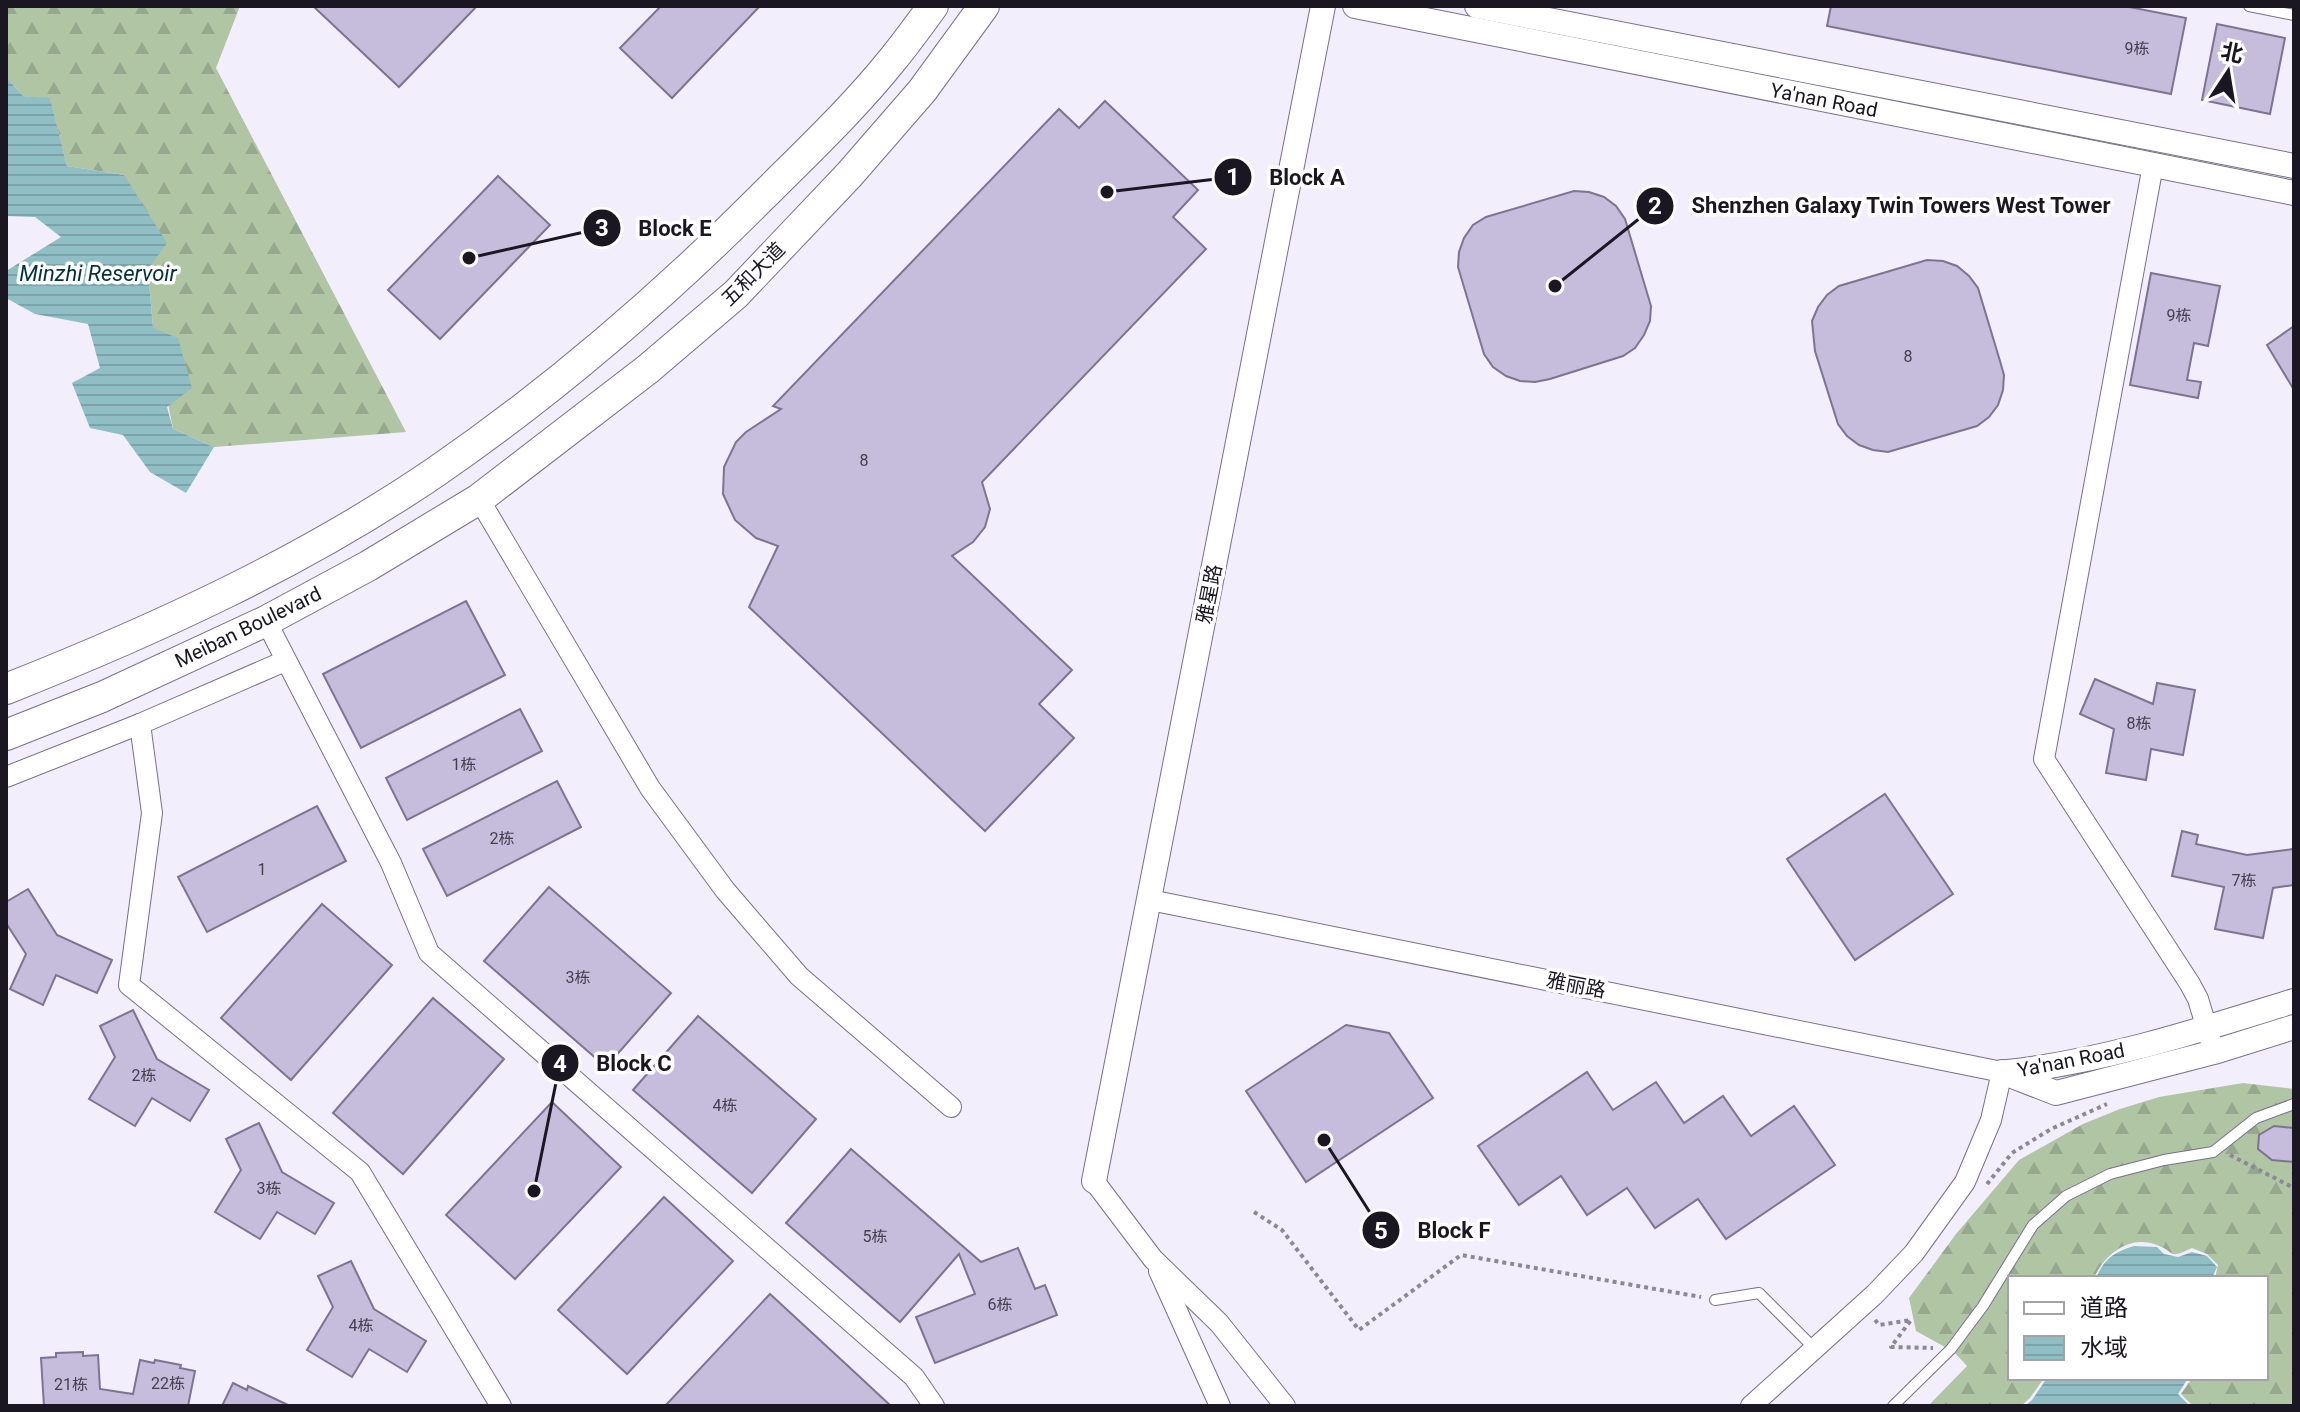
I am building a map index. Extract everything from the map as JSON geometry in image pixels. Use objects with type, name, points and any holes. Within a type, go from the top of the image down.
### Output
[{"type":"main road","name":"Meiban Boulevard","points":[[6,689],[90,656],[213,599],[332,537],[435,472],[528,405],[617,333],[702,257],[893,60],[933,6]]},
{"type":"main road","name":"五和大道","points":[[479,499],[648,369],[736,294],[849,175],[922,91],[984,6]]},
{"type":"main road","name":"Meiban Boulevard","points":[[6,735],[102,697],[266,621],[368,566],[479,499]]},
{"type":"street","name":"雅星路","points":[[1094,1181],[1323,6]]},
{"type":"street","name":"Ya'nan Road","points":[[1355,6],[2294,193]]},
{"type":"street","name":"Ya'nan Road","points":[[1477,6],[2294,166]]},
{"type":"street","points":[[2153,165],[2044,759],[2190,984],[2198,999],[2214,1052]]},
{"type":"street","points":[[479,499],[650,788],[725,890],[799,976],[951,1107]]},
{"type":"street","points":[[266,621],[391,863],[429,953],[914,1377],[934,1406]]},
{"type":"street","points":[[6,777],[140,724],[285,661]]},
{"type":"street","points":[[140,724],[152,813],[129,985],[360,1172],[501,1406]]},
{"type":"street","name":"雅丽路","points":[[1150,900],[2002,1072]]},
{"type":"street","name":"Ya'nan Road","points":[[2002,1072],[2062,1066],[2208,1028],[2294,1001]]},
{"type":"street","name":"Ya'nan Road","points":[[2002,1072],[2056,1093],[2214,1052],[2294,1027]]},
{"type":"street","points":[[1751,1406],[1875,1294],[1914,1253],[1965,1182],[1991,1120],[2002,1072]]},
{"type":"street","points":[[1094,1181],[1153,1259],[1219,1323],[1285,1406]]},
{"type":"street","points":[[1153,1259],[1220,1406]]},
{"type":"lane","points":[[2249,6],[2294,15]]},
{"type":"lane","points":[[1893,1406],[1951,1349],[1983,1306],[2033,1225],[2066,1196],[2110,1174],[2164,1160],[2213,1152],[2256,1118],[2294,1104]]},
{"type":"lane","points":[[1715,1300],[1759,1293],[1815,1349]]},
{"type":"path","points":[[1983,1189],[2012,1153],[2051,1129],[2120,1100]]},
{"type":"path","points":[[2218,1149],[2294,1188]]},
{"type":"path","points":[[1254,1212],[1282,1230],[1359,1330],[1461,1255],[1715,1300]]},
{"type":"path","points":[[1874,1318],[1879,1325],[1911,1320],[1891,1347],[1951,1349]]},
{"type":"green space","points":[[6,6],[240,6],[216,68],[406,432],[214,447],[173,429],[153,328],[148,269],[124,175],[67,166],[50,99],[23,96],[6,77]]},
{"type":"green space","points":[[2243,1083],[2294,1089],[2294,1406],[2193,1406],[2181,1394],[2191,1380],[2268,1380],[2268,1276],[2215,1276],[2218,1265],[2207,1254],[2192,1248],[2172,1254],[2157,1245],[2137,1242],[2111,1255],[2095,1276],[2008,1276],[2008,1380],[2043,1380],[2021,1406],[1928,1406],[1967,1366],[1954,1352],[1916,1331],[1909,1298],[1956,1234],[2019,1160],[2083,1124],[2159,1097]]},
{"type":"water","name":"Minzhi Reservoir","points":[[6,77],[23,96],[50,98],[67,166],[124,175],[167,243],[148,269],[153,328],[178,338],[192,388],[167,407],[173,429],[214,447],[186,493],[150,472],[123,435],[90,428],[72,383],[100,368],[88,324],[35,314],[6,298],[6,271],[61,237],[35,217],[6,216]]},
{"type":"water","points":[[2134,1246],[2157,1247],[2164,1254],[2178,1257],[2192,1252],[2207,1256],[2217,1267],[2213,1276],[2097,1276],[2110,1257]]},
{"type":"water","points":[[2046,1380],[2187,1380],[2178,1394],[2190,1406],[2025,1406]]},
{"type":"building","points":[[313,6],[477,6],[399,87]]},
{"type":"building","points":[[661,6],[760,6],[672,98],[620,48]]},
{"type":"building","points":[[1831,6],[2124,6],[2186,18],[2171,94],[1827,26]]},
{"type":"building","points":[[2217,24],[2285,38],[2270,114],[2202,100]]},
{"type":"building","points":[[1105,101],[1198,190],[1173,217],[1206,249],[982,482],[990,509],[985,527],[973,542],[952,556],[1072,670],[1039,704],[1074,738],[985,831],[749,607],[778,546],[756,538],[735,520],[723,494],[724,467],[736,442],[781,409],[773,406],[1059,109],[1079,128]]},
{"type":"building","points":[[498,176],[550,225],[440,339],[388,290]]},
{"type":"building","points":[[1574,191],[1604,197],[1616,206],[1625,219],[1651,306],[1650,321],[1635,348],[1623,356],[1550,379],[1520,381],[1493,367],[1484,354],[1458,267],[1459,252],[1473,225],[1486,217]]},
{"type":"building","points":[[1927,260],[1957,266],[1978,288],[2004,375],[2003,390],[1998,405],[1977,426],[1888,452],[1873,450],[1859,445],[1838,424],[1815,351],[1812,321],[1827,295],[1839,286]]},
{"type":"building","points":[[2151,273],[2220,286],[2208,346],[2194,343],[2187,380],[2201,382],[2198,398],[2130,385]]},
{"type":"building","points":[[2294,326],[2294,390],[2267,345]]},
{"type":"building","points":[[466,601],[505,675],[361,748],[323,674]]},
{"type":"building","points":[[2095,679],[2153,704],[2157,683],[2195,690],[2183,755],[2151,749],[2146,780],[2106,773],[2114,729],[2080,714]]},
{"type":"building","points":[[520,709],[542,751],[407,820],[386,778]]},
{"type":"building","points":[[557,781],[581,827],[447,896],[423,849]]},
{"type":"building","points":[[1885,794],[1953,894],[1855,960],[1787,859]]},
{"type":"building","points":[[317,806],[346,861],[207,932],[178,877]]},
{"type":"building","points":[[2182,831],[2198,835],[2196,844],[2247,855],[2294,849],[2294,885],[2273,888],[2263,938],[2215,929],[2224,887],[2172,876]]},
{"type":"building","points":[[549,887],[671,993],[606,1067],[484,961]]},
{"type":"building","points":[[28,889],[57,935],[112,960],[97,993],[56,975],[43,1005],[10,989],[26,954],[6,923],[6,902]]},
{"type":"building","points":[[322,904],[392,965],[291,1080],[221,1018]]},
{"type":"building","points":[[433,998],[504,1059],[403,1174],[333,1113]]},
{"type":"building","points":[[133,1010],[157,1059],[209,1090],[190,1121],[152,1098],[135,1126],[89,1099],[115,1057],[100,1026]]},
{"type":"building","points":[[698,1016],[816,1119],[752,1193],[633,1090]]},
{"type":"building","points":[[1346,1025],[1389,1033],[1433,1098],[1306,1182],[1246,1091]]},
{"type":"building","points":[[1587,1072],[1613,1110],[1656,1082],[1684,1123],[1723,1096],[1751,1136],[1794,1106],[1835,1165],[1726,1239],[1698,1199],[1655,1228],[1627,1188],[1587,1215],[1561,1176],[1519,1205],[1478,1146]]},
{"type":"building","points":[[552,1102],[621,1167],[515,1279],[446,1215]]},
{"type":"building","points":[[259,1123],[282,1172],[334,1203],[315,1234],[277,1212],[260,1239],[215,1212],[241,1170],[226,1139]]},
{"type":"building","points":[[2274,1126],[2294,1128],[2294,1162],[2272,1160],[2258,1149],[2259,1135]]},
{"type":"building","points":[[851,1149],[981,1262],[1018,1248],[1035,1289],[1045,1285],[1057,1315],[935,1363],[916,1317],[975,1294],[959,1254],[900,1322],[786,1223]]},
{"type":"building","points":[[664,1197],[733,1261],[627,1374],[558,1310]]},
{"type":"building","points":[[351,1261],[374,1309],[426,1341],[407,1372],[369,1349],[352,1377],[307,1350],[333,1307],[318,1276]]},
{"type":"building","points":[[770,1294],[848,1366],[891,1406],[665,1406]]},
{"type":"building","points":[[83,1352],[83,1356],[98,1355],[100,1389],[133,1394],[140,1360],[181,1365],[180,1368],[195,1371],[188,1406],[44,1406],[41,1358],[56,1357],[56,1353]]},
{"type":"building","points":[[233,1383],[247,1390],[248,1386],[290,1406],[222,1406]]},
{"type":"place","name":"Block A","points":[[1107,192]]},
{"type":"place","name":"Block E","points":[[469,258]]},
{"type":"place","name":"Shenzhen Galaxy Twin Towers West Tower","points":[[1555,286]]},
{"type":"place","name":"Block F","points":[[1324,1140]]},
{"type":"place","name":"Block C","points":[[534,1191]]}]
